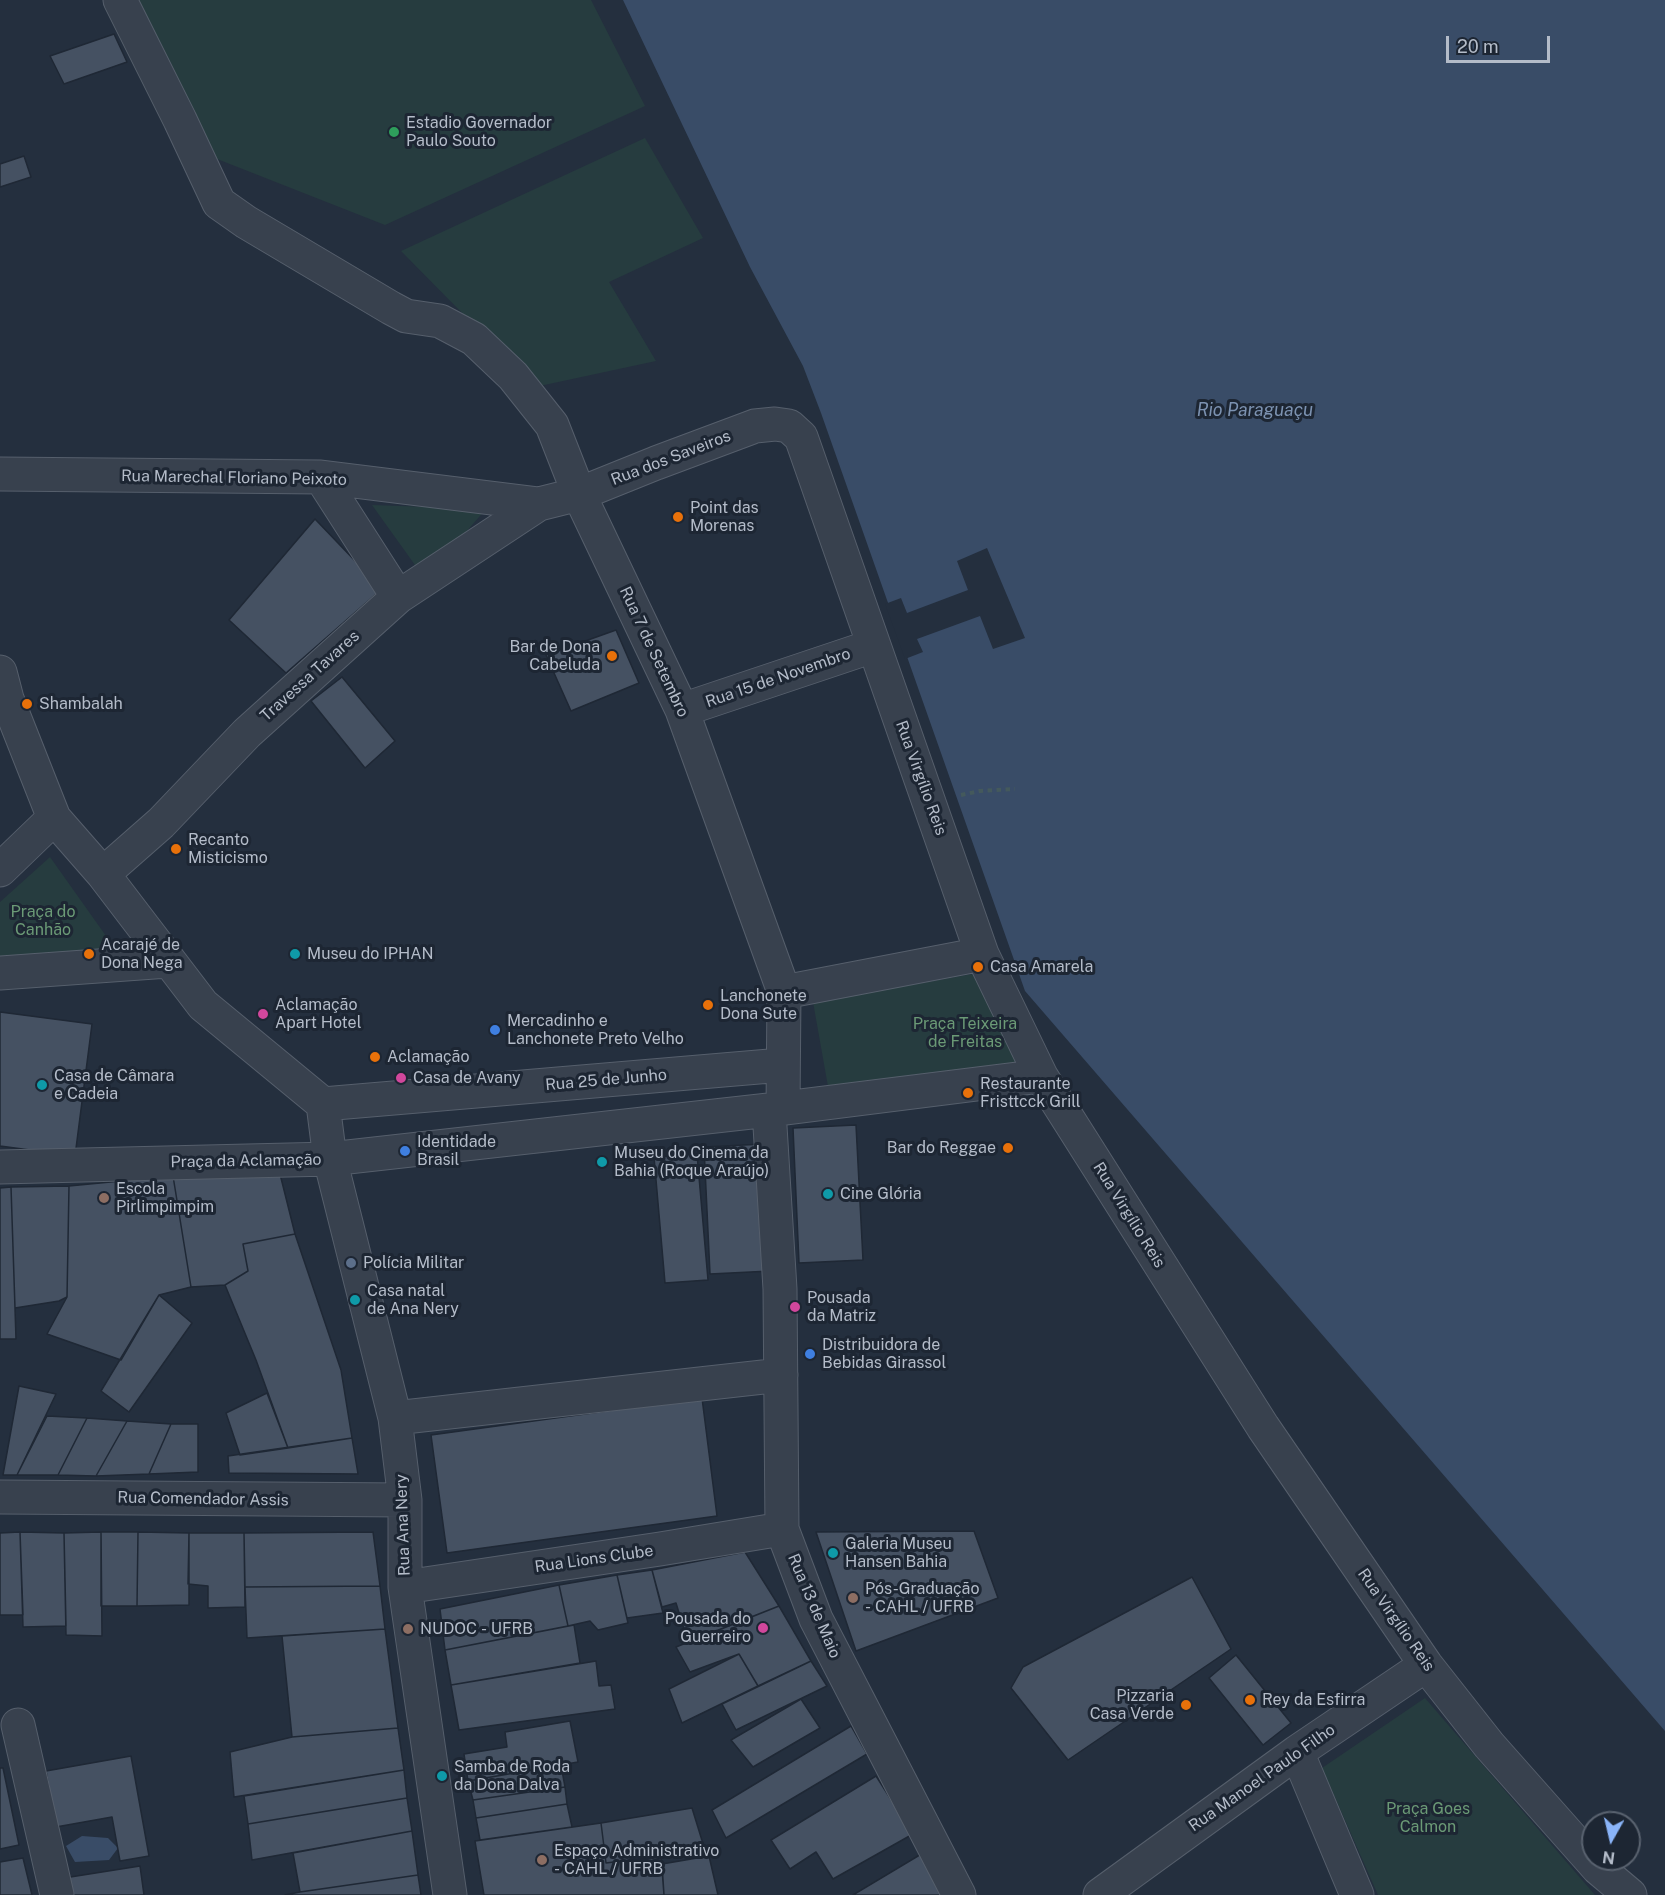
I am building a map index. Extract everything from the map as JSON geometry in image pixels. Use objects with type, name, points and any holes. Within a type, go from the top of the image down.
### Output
[{"type":"street","name":"Rua 7 de Setembro","points":[[120,0],[219,203],[246,222],[391,308],[406,316],[440,321],[474,339],[513,376],[552,425],[579,494],[682,710],[784,992]]},
{"type":"street","name":"Rua dos Saveiros","points":[[539,504],[579,494],[755,426],[775,424],[789,426],[801,436]]},
{"type":"street","name":"Rua Virgílio Reis","points":[[801,436],[982,954],[1041,1076],[1263,1427],[1426,1665],[1489,1745],[1598,1868],[1630,1895]]},
{"type":"street","name":"Rua Marechal Floriano Peixoto","points":[[0,474],[321,477],[539,504]]},
{"type":"street","points":[[321,477],[398,597]]},
{"type":"street","name":"Travessa Tavares","points":[[103,874],[161,823],[247,733],[398,597],[539,504]]},
{"type":"street","name":"Rua 15 de Novembro","points":[[682,710],[873,646]]},
{"type":"street","points":[[0,672],[7,699],[54,818],[103,874],[202,1005],[323,1104]]},
{"type":"street","points":[[0,870],[54,818]]},
{"type":"street","points":[[776,1109],[782,1065],[784,992],[982,954]]},
{"type":"street","points":[[0,973],[168,961]]},
{"type":"street","name":"Rua 25 de Junho","points":[[323,1104],[782,1065]]},
{"type":"street","points":[[330,1159],[776,1109],[1041,1076]]},
{"type":"street","name":"Praça da Aclamação","points":[[0,1167],[330,1159],[323,1104]]},
{"type":"street","name":"Rua 13 de Maio","points":[[776,1109],[782,1529],[816,1619],[959,1895]]},
{"type":"street","name":"Rua Ana Nery","points":[[330,1159],[395,1418],[405,1500],[405,1587],[450,1895]]},
{"type":"street","points":[[395,1418],[781,1375]]},
{"type":"street","name":"Rua Comendador Assis","points":[[0,1497],[405,1500]]},
{"type":"street","name":"Rua Lions Clube","points":[[405,1587],[660,1550],[782,1529]]},
{"type":"street","name":"Rua Manoel Paulo Filho","points":[[1100,1895],[1297,1752],[1426,1665]]},
{"type":"street","points":[[18,1725],[57,1895]]},
{"type":"street","points":[[1297,1752],[1357,1895]]},
{"type":"path","points":[[957,796],[980,791],[1015,789]]},
{"type":"green space","name":"Estadio Governador Paulo Souto","points":[[133,0],[591,0],[645,106],[385,225],[212,157]]},
{"type":"green space","points":[[645,138],[703,238],[609,282],[656,361],[535,387],[401,251]]},
{"type":"green space","points":[[372,505],[486,509],[425,579]]},
{"type":"green space","name":"Praça do Canhão","points":[[50,857],[133,974],[0,961],[0,902]]},
{"type":"green space","name":"Praça Teixeira de Freitas","points":[[1007,968],[1056,1080],[832,1109],[813,1002]]},
{"type":"green space","name":"Praça Goes Calmon","points":[[1425,1698],[1595,1895],[1378,1895],[1322,1768]]},
{"type":"water","name":"Rio Paraguaçu","points":[[623,0],[1665,0],[1665,1731],[1025,991],[803,366],[750,267]]},
{"type":"water","points":[[82,1836],[108,1838],[118,1848],[109,1860],[75,1862],[66,1846]]},
{"type":"pier","points":[[987,548],[1025,638],[993,649],[980,616],[917,639],[923,652],[905,659],[885,604],[901,598],[907,613],[968,590],[957,561]]},
{"type":"building","points":[[114,34],[127,62],[64,84],[50,56]]},
{"type":"building","points":[[24,156],[31,177],[0,187],[0,164]]},
{"type":"building","points":[[315,519],[382,589],[286,673],[229,620]]},
{"type":"building","points":[[616,630],[639,683],[571,711],[546,655]]},
{"type":"building","points":[[342,677],[395,741],[365,768],[311,701]]},
{"type":"building","name":"Casa de Câmara e Cadeia","points":[[0,1012],[92,1024],[75,1156],[0,1146]]},
{"type":"building","name":"Cine Glória","points":[[856,1125],[863,1260],[799,1263],[793,1128]]},
{"type":"building","points":[[764,1144],[771,1271],[710,1274],[704,1147]]},
{"type":"building","points":[[697,1154],[708,1280],[665,1283],[654,1157]]},
{"type":"building","points":[[278,1166],[295,1234],[243,1244],[248,1271],[225,1285],[191,1287],[173,1176]]},
{"type":"building","points":[[173,1176],[191,1287],[159,1295],[121,1360],[47,1334],[67,1297],[69,1186]]},
{"type":"building","points":[[69,1186],[67,1297],[59,1301],[15,1308],[11,1187]]},
{"type":"building","points":[[11,1187],[16,1339],[0,1339],[0,1188]]},
{"type":"building","points":[[295,1234],[341,1370],[352,1438],[288,1448],[256,1360],[225,1285],[248,1271],[243,1244]]},
{"type":"building","points":[[159,1295],[192,1323],[129,1412],[101,1391]]},
{"type":"building","points":[[19,1386],[56,1394],[17,1475],[3,1475]]},
{"type":"building","points":[[267,1393],[288,1448],[240,1455],[226,1413]]},
{"type":"building","points":[[702,1398],[717,1516],[447,1553],[431,1435]]},
{"type":"building","points":[[47,1416],[87,1418],[58,1475],[17,1475]]},
{"type":"building","points":[[87,1418],[127,1421],[96,1476],[58,1475]]},
{"type":"building","points":[[127,1421],[171,1424],[149,1474],[96,1476]]},
{"type":"building","points":[[171,1424],[198,1424],[198,1472],[149,1474]]},
{"type":"building","points":[[352,1438],[358,1474],[229,1473],[228,1456]]},
{"type":"building","points":[[974,1531],[998,1598],[856,1651],[816,1532]]},
{"type":"building","points":[[20,1532],[64,1533],[66,1626],[23,1627]]},
{"type":"building","points":[[20,1532],[23,1615],[0,1615],[0,1533]]},
{"type":"building","points":[[101,1532],[138,1532],[137,1606],[101,1606]]},
{"type":"building","points":[[101,1532],[102,1636],[66,1635],[64,1533]]},
{"type":"building","points":[[138,1532],[189,1533],[189,1605],[137,1606]]},
{"type":"building","points":[[373,1532],[380,1586],[245,1587],[244,1533]]},
{"type":"building","points":[[189,1533],[244,1533],[245,1607],[208,1608],[208,1586],[188,1584]]},
{"type":"building","points":[[745,1552],[779,1606],[688,1642],[676,1603],[662,1607],[652,1570]]},
{"type":"building","points":[[652,1570],[663,1613],[627,1618],[617,1575]]},
{"type":"building","points":[[617,1575],[628,1623],[598,1630],[590,1621],[568,1626],[559,1585]]},
{"type":"building","points":[[1192,1577],[1231,1649],[1068,1760],[1011,1688],[1023,1667]]},
{"type":"building","points":[[559,1585],[568,1626],[445,1650],[440,1609]]},
{"type":"building","points":[[380,1586],[385,1629],[247,1638],[245,1587]]},
{"type":"building","points":[[779,1606],[811,1661],[758,1686],[739,1654],[690,1672],[676,1647]]},
{"type":"building","points":[[574,1625],[580,1663],[451,1685],[445,1650]]},
{"type":"building","points":[[385,1629],[398,1728],[292,1737],[282,1636]]},
{"type":"building","points":[[739,1654],[758,1686],[682,1723],[669,1689]]},
{"type":"building","name":"Rey da Esfirra","points":[[1236,1655],[1291,1723],[1263,1745],[1209,1678]]},
{"type":"building","points":[[596,1661],[599,1686],[611,1685],[615,1709],[459,1730],[451,1685]]},
{"type":"building","points":[[811,1661],[827,1686],[736,1730],[722,1704]]},
{"type":"building","points":[[801,1699],[820,1728],[753,1767],[731,1740]]},
{"type":"building","points":[[570,1721],[578,1762],[468,1781],[464,1754],[507,1747],[505,1732]]},
{"type":"building","points":[[851,1726],[867,1754],[726,1838],[712,1810]]},
{"type":"building","points":[[398,1728],[404,1770],[234,1797],[230,1752],[292,1737]]},
{"type":"building","points":[[131,1756],[149,1856],[120,1861],[112,1817],[56,1827],[46,1771]]},
{"type":"building","points":[[561,1765],[565,1787],[473,1800],[468,1781]]},
{"type":"building","points":[[0,1768],[3,1768],[19,1845],[0,1849]]},
{"type":"building","points":[[404,1770],[407,1798],[248,1824],[244,1796]]},
{"type":"building","points":[[876,1776],[913,1834],[833,1879],[816,1852],[790,1869],[771,1840]]},
{"type":"building","points":[[565,1787],[567,1804],[476,1818],[473,1800]]},
{"type":"building","points":[[407,1798],[412,1831],[252,1860],[248,1824]]},
{"type":"building","points":[[567,1804],[572,1827],[480,1840],[476,1818]]},
{"type":"building","points":[[692,1808],[704,1847],[661,1856],[606,1863],[601,1823]]},
{"type":"building","name":"Espaço Administrativo - CAHL / UFRB","points":[[601,1823],[606,1863],[661,1856],[664,1895],[484,1895],[475,1841]]},
{"type":"building","points":[[412,1831],[418,1875],[300,1892],[293,1853]]},
{"type":"building","points":[[923,1853],[946,1895],[853,1895]]},
{"type":"building","points":[[709,1856],[718,1895],[664,1895],[662,1864]]},
{"type":"building","points":[[23,1858],[32,1895],[0,1895],[0,1862]]},
{"type":"building","points":[[140,1866],[144,1895],[68,1895],[64,1878]]},
{"type":"building","points":[[418,1875],[421,1895],[285,1895],[300,1892]]},
{"type":"place","name":"Estadio Governador Paulo Souto","points":[[394,132]]},
{"type":"place","name":"Point das Morenas","points":[[678,517]]},
{"type":"place","name":"Bar de Dona Cabeluda","points":[[612,656]]},
{"type":"place","name":"Shambalah","points":[[27,704]]},
{"type":"place","name":"Recanto Misticismo","points":[[176,849]]},
{"type":"place","name":"Acarajé de Dona Nega","points":[[89,954]]},
{"type":"place","name":"Museu do IPHAN","points":[[295,954]]},
{"type":"place","name":"Casa Amarela","points":[[978,967]]},
{"type":"place","name":"Lanchonete Dona Sute","points":[[708,1005]]},
{"type":"place","name":"Aclamação Apart Hotel","points":[[263,1014]]},
{"type":"place","name":"Mercadinho e Lanchonete Preto Velho","points":[[495,1030]]},
{"type":"place","name":"Aclamação","points":[[375,1057]]},
{"type":"place","name":"Casa de Avany","points":[[401,1078]]},
{"type":"place","name":"Casa de Câmara e Cadeia","points":[[42,1085]]},
{"type":"place","name":"Restaurante Fristtcck Grill","points":[[968,1093]]},
{"type":"place","name":"Bar do Reggae","points":[[1008,1148]]},
{"type":"place","name":"Identidade Brasil","points":[[405,1151]]},
{"type":"place","name":"Museu do Cinema da Bahia (Roque Araújo)","points":[[602,1162]]},
{"type":"place","name":"Cine Glória","points":[[828,1194]]},
{"type":"place","name":"Escola Pirlimpimpim","points":[[104,1198]]},
{"type":"place","name":"Polícia Militar","points":[[351,1263]]},
{"type":"place","name":"Casa natal de Ana Nery","points":[[355,1300]]},
{"type":"place","name":"Pousada da Matriz","points":[[795,1307]]},
{"type":"place","name":"Distribuidora de Bebidas Girassol","points":[[810,1354]]},
{"type":"place","name":"Galeria Museu Hansen Bahia","points":[[833,1553]]},
{"type":"place","name":"Pós-Graduação - CAHL / UFRB","points":[[853,1598]]},
{"type":"place","name":"Pousada do Guerreiro","points":[[763,1628]]},
{"type":"place","name":"NUDOC - UFRB","points":[[408,1629]]},
{"type":"place","name":"Rey da Esfirra","points":[[1250,1700]]},
{"type":"place","name":"Pizzaria Casa Verde","points":[[1186,1705]]},
{"type":"place","name":"Samba de Roda da Dona Dalva","points":[[442,1776]]},
{"type":"place","name":"Espaço Administrativo - CAHL / UFRB","points":[[542,1860]]}]
